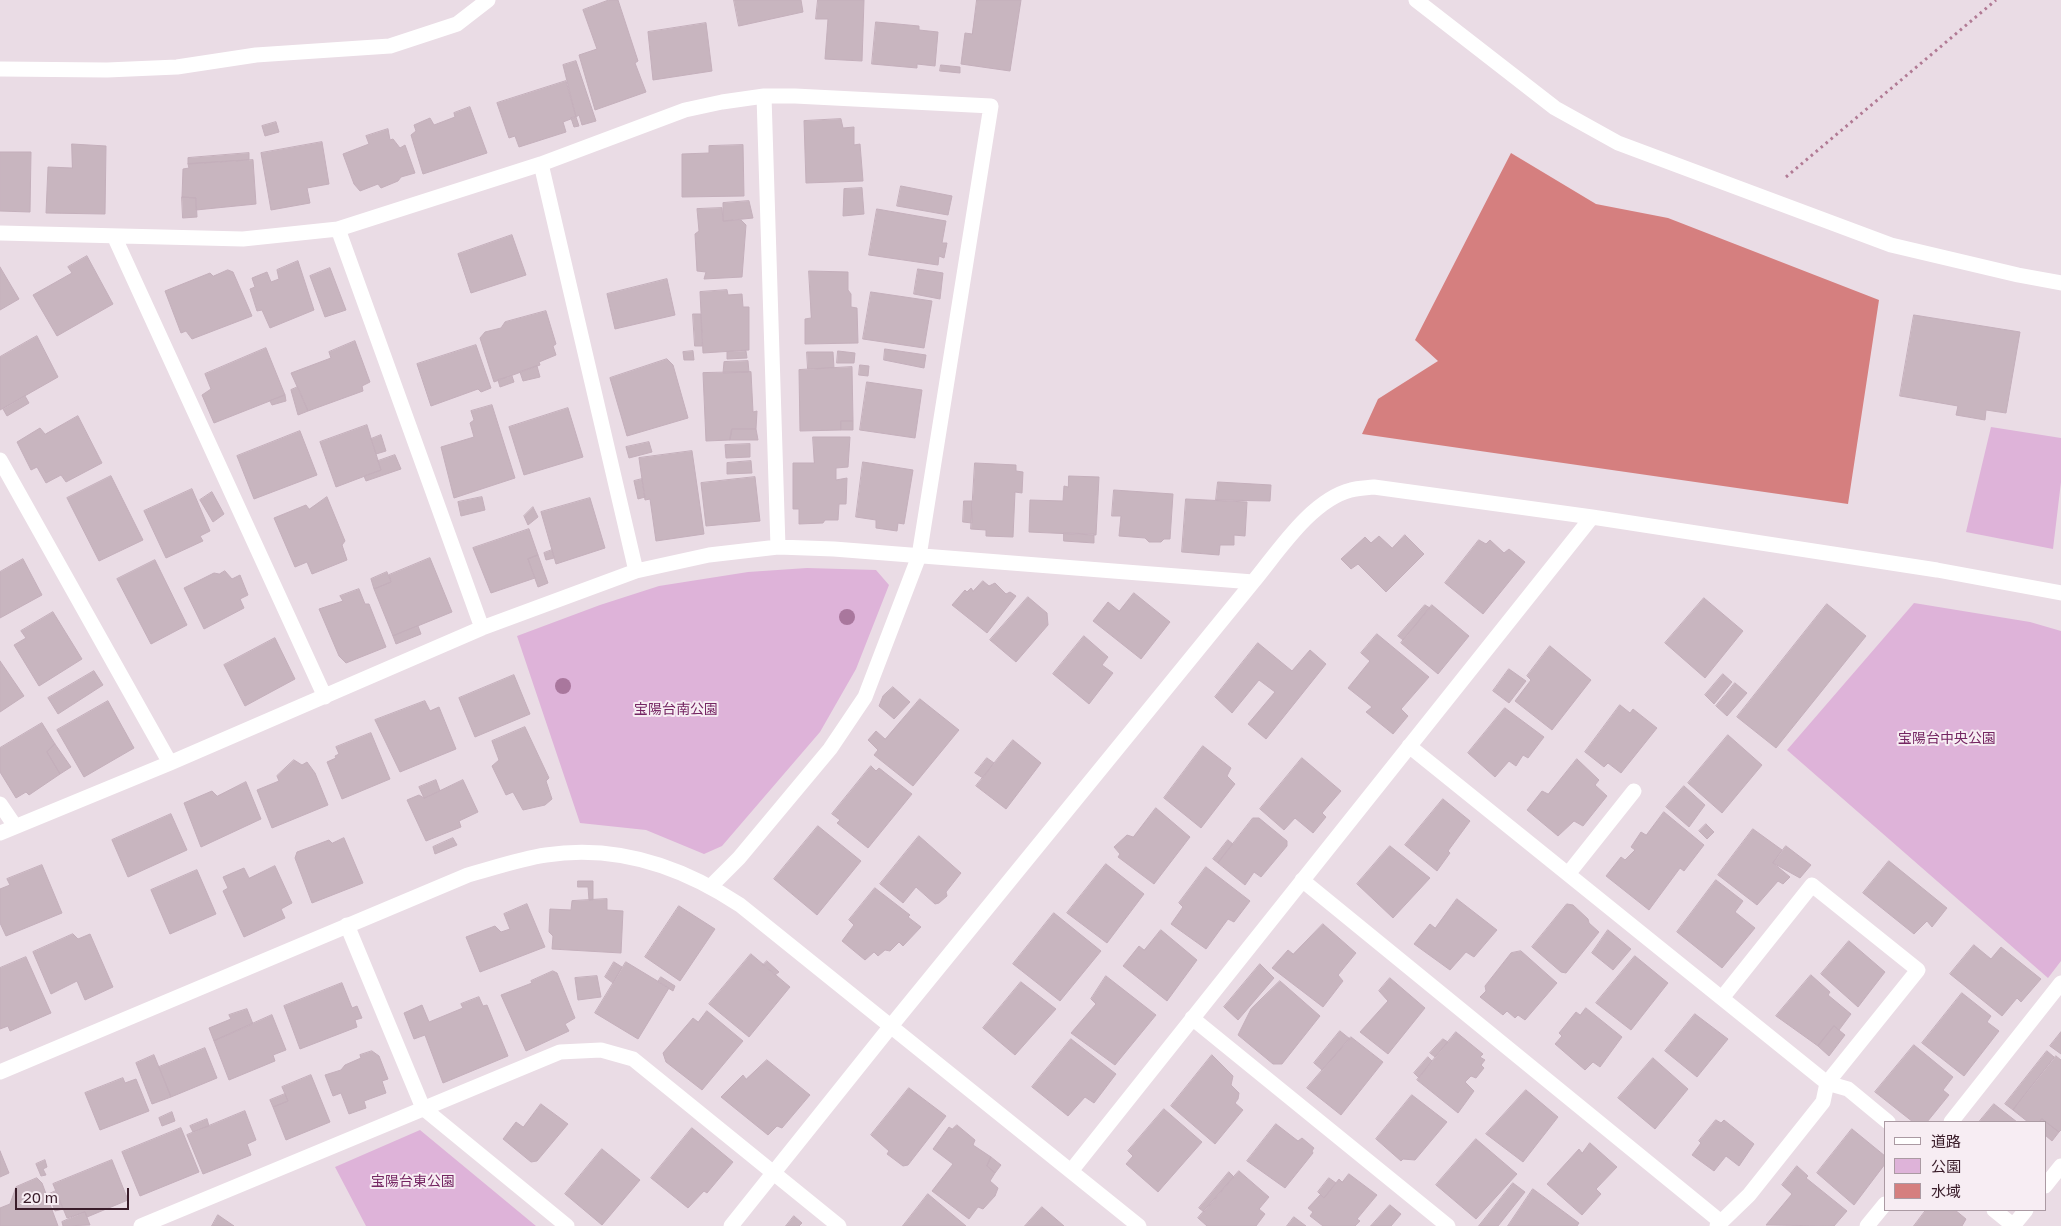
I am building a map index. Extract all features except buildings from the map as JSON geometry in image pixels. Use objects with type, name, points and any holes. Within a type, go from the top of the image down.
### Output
[{"type":"street","points":[[0,69],[107,70],[177,67],[256,55],[390,46],[457,24],[488,0]]},
{"type":"street","points":[[1416,0],[1563,112],[1618,143],[1891,245],[2018,275],[2061,283]]},
{"type":"street","points":[[764,96],[778,547]]},
{"type":"street","points":[[0,233],[242,239],[338,229],[541,164],[685,110],[722,102],[764,96],[795,96],[991,106],[919,556],[865,697],[830,749],[739,858],[711,886]]},
{"type":"street","points":[[541,164],[636,571]]},
{"type":"street","points":[[338,229],[482,628]]},
{"type":"street","points":[[114,236],[325,697]]},
{"type":"street","points":[[0,460],[170,764]]},
{"type":"street","points":[[732,1226],[891,1026],[1253,582],[1312,513],[1332,498],[1351,490],[1374,487],[1592,517],[1937,570],[2061,593]]},
{"type":"street","points":[[1070,1171],[1592,517]]},
{"type":"street","points":[[0,833],[170,764],[482,628],[636,571],[709,555],[778,547],[834,549],[1253,582]]},
{"type":"street","points":[[1409,746],[1827,1083],[1848,1089],[1887,1121]]},
{"type":"street","points":[[1568,874],[1634,791]]},
{"type":"street","points":[[0,804],[15,826]]},
{"type":"street","points":[[2,1069],[468,875],[512,862],[546,855],[574,852],[617,854],[654,862],[711,886],[740,905],[1139,1226]]},
{"type":"street","points":[[1302,880],[1719,1224],[1749,1195],[1823,1102],[1827,1083],[1918,970],[1812,885],[1722,998]]},
{"type":"street","points":[[346,925],[423,1108],[567,1226]]},
{"type":"street","points":[[1951,1121],[2061,983]]},
{"type":"street","points":[[1192,1018],[1448,1226]]},
{"type":"street","points":[[141,1226],[560,1052],[601,1050],[633,1059],[839,1226]]},
{"type":"street","points":[[2046,1185],[2061,1166]]},
{"type":"street","points":[[1867,1226],[1884,1205]]},
{"type":"street","points":[[1995,1211],[2013,1226],[2025,1211]]},
{"type":"path","points":[[1763,196],[1996,0]]},
{"type":"green space","points":[[1991,427],[2061,438],[2061,482],[2053,549],[1966,532]]},
{"type":"green space","name":"宝陽台南公園","points":[[807,568],[876,570],[889,585],[856,669],[820,732],[722,846],[704,854],[646,830],[580,823],[517,636],[600,605],[659,586],[748,572]]},
{"type":"green space","name":"宝陽台中央公園","points":[[1914,603],[2030,622],[2061,631],[2061,961],[2048,978],[1787,750]]},
{"type":"green space","name":"宝陽台東公園","points":[[420,1130],[536,1226],[366,1226],[335,1167]]},
{"type":"water","points":[[1511,153],[1596,204],[1668,218],[1879,300],[1848,504],[1362,434],[1378,399],[1438,361],[1415,340]]}]
